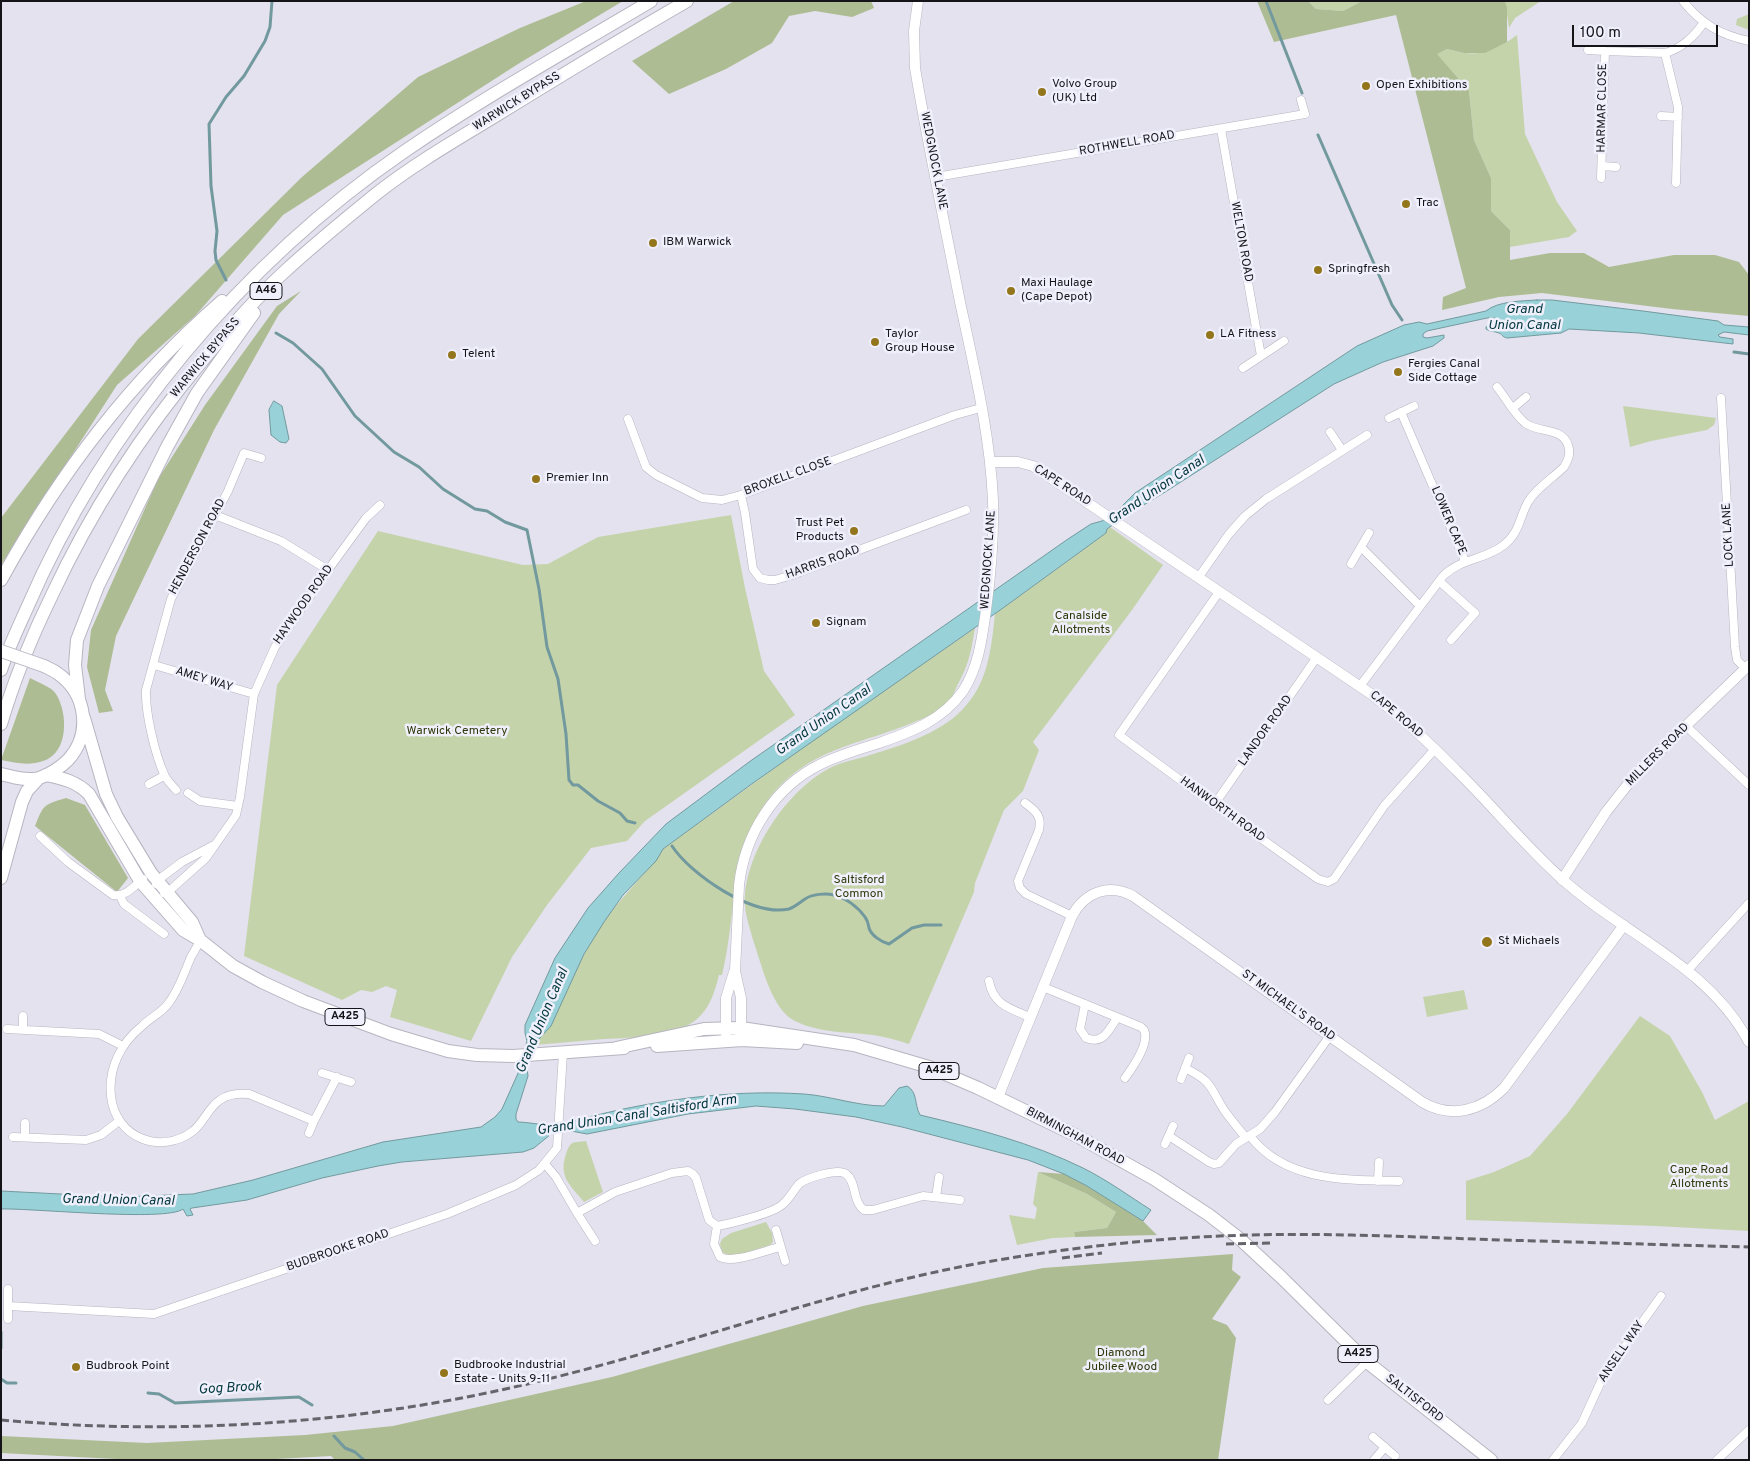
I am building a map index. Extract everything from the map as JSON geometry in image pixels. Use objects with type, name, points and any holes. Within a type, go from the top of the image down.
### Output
[{"type":"main road","name":"WARWICK BYPASS","points":[[1,670],[37,585],[61,537],[118,442],[163,380],[205,330],[252,279],[317,219],[405,151],[508,86],[651,1]]},
{"type":"main road","name":"WARWICK BYPASS","points":[[1,724],[28,649],[45,610],[74,548],[107,491],[137,444],[189,376],[239,318],[282,274],[377,193],[416,166],[577,66],[687,1]]},
{"type":"main road","points":[[79,699],[75,665],[77,640],[110,560],[167,447],[197,393],[282,274]]},
{"type":"main road","points":[[1,580],[18,548],[44,507],[106,419],[194,325],[252,279]]},
{"type":"main road","points":[[1,651],[44,666],[57,673],[65,679],[79,699]]},
{"type":"main road","name":"BIRMINGHAM ROAD","points":[[79,699],[106,794],[129,840],[154,876],[192,922],[200,940]]},
{"type":"main road","points":[[1,878],[22,802],[27,791],[42,776],[65,763],[74,753],[82,738],[84,718]]},
{"type":"main road","name":"BIRMINGHAM ROAD","points":[[3,774],[20,778],[42,776],[70,780],[82,786],[90,794],[114,840],[140,881],[183,930],[253,978],[326,1010],[391,1034],[428,1046],[460,1053],[508,1056],[726,1041],[741,1034]]},
{"type":"main road","name":"BIRMINGHAM ROAD","points":[[616,1048],[704,1029],[726,1028],[741,1034],[854,1045],[929,1067],[998,1097],[1077,1136],[1154,1180],[1208,1215],[1255,1253]]},
{"type":"main road","name":"SALTISFORD","points":[[1255,1253],[1367,1362],[1490,1460]]},
{"type":"street","name":"WEDGNOCK LANE","points":[[741,1034],[741,998],[735,971],[738,895],[741,872],[752,838],[766,811],[788,784],[821,764],[898,737],[934,719],[950,706],[963,690],[978,661],[990,573],[993,517],[990,462],[915,63],[914,32],[918,1]]},
{"type":"street","points":[[1683,1],[1693,13],[1716,30],[1749,41]]},
{"type":"street","points":[[1676,183],[1677,101],[1665,53],[1679,47],[1694,35],[1704,22]]},
{"type":"street","name":"HARMAR CLOSE","points":[[1588,50],[1665,53]]},
{"type":"street","name":"HARMAR CLOSE","points":[[1601,178],[1605,51]]},
{"type":"street","name":"ROTHWELL ROAD","points":[[936,177],[1305,114],[1301,100]]},
{"type":"street","points":[[1661,116],[1678,117]]},
{"type":"street","name":"WELTON ROAD","points":[[1221,129],[1261,356]]},
{"type":"street","name":"HARMAR CLOSE","points":[[1602,166],[1616,167]]},
{"type":"street","points":[[1243,368],[1284,341]]},
{"type":"street","points":[[1465,561],[1497,550],[1510,539],[1520,524],[1534,494],[1564,467],[1569,458],[1568,444],[1562,437],[1555,432],[1527,425],[1497,386]]},
{"type":"street","points":[[1513,408],[1526,397]]},
{"type":"street","name":"LOCK LANE","points":[[1721,398],[1734,647],[1737,660],[1747,667]]},
{"type":"street","points":[[1389,418],[1414,406]]},
{"type":"street","name":"BROXELL CLOSE","points":[[628,419],[646,467],[656,475],[702,498],[722,500],[946,418],[981,408]]},
{"type":"street","name":"LOWER CAPE","points":[[1360,686],[1439,581],[1448,571],[1465,561],[1401,412]]},
{"type":"street","points":[[1330,432],[1342,450]]},
{"type":"street","points":[[1198,578],[1229,534],[1245,516],[1266,500],[1367,434]]},
{"type":"street","name":"HENDERSON ROAD","points":[[176,790],[164,776],[148,721],[146,690],[170,599],[232,483],[244,454],[261,458]]},
{"type":"street","name":"CAPE ROAD","points":[[990,462],[1010,461],[1033,466],[1360,686],[1398,715],[1435,749],[1562,880],[1688,970],[1718,998],[1749,1042]]},
{"type":"street","name":"HARRIS ROAD","points":[[740,495],[745,513],[753,569],[760,578],[768,580],[792,575],[966,510]]},
{"type":"street","name":"HAYWOOD ROAD","points":[[168,892],[206,858],[232,822],[238,806],[254,694],[275,647],[366,518],[380,505]]},
{"type":"street","points":[[214,515],[281,541],[328,570]]},
{"type":"street","points":[[1351,564],[1369,533]]},
{"type":"street","points":[[1361,548],[1420,606]]},
{"type":"street","points":[[1439,581],[1475,613],[1451,640]]},
{"type":"street","name":"HANWORTH ROAD","points":[[1219,592],[1119,735],[1214,805],[1318,879],[1328,882],[1334,879],[1394,793],[1435,749]]},
{"type":"street","name":"LANDOR ROAD","points":[[1214,805],[1317,658]]},
{"type":"street","name":"AMEY WAY","points":[[154,665],[254,694]]},
{"type":"street","name":"MILLERS ROAD","points":[[1562,880],[1606,812],[1627,784],[1659,750],[1747,667]]},
{"type":"street","points":[[1686,726],[1749,785]]},
{"type":"street","points":[[149,784],[164,776]]},
{"type":"street","points":[[188,793],[200,801],[238,806]]},
{"type":"street","points":[[1025,803],[1037,812],[1040,822],[1039,830],[1018,882],[1020,888],[1026,894],[1072,916]]},
{"type":"street","points":[[40,836],[68,862],[110,894],[120,896],[140,881],[154,876]]},
{"type":"street","name":"HAYWOOD ROAD","points":[[151,894],[154,876],[216,844]]},
{"type":"street","name":"ST MICHAEL'S ROAD","points":[[998,1097],[1072,916],[1081,903],[1097,892],[1111,889],[1126,892],[1428,1106],[1452,1112],[1476,1108],[1490,1100],[1504,1088],[1624,925]]},
{"type":"street","points":[[151,894],[168,892]]},
{"type":"street","points":[[120,896],[124,904],[163,933],[166,924]]},
{"type":"street","points":[[1688,970],[1749,903]]},
{"type":"street","points":[[200,940],[192,954],[185,976],[168,1004],[134,1032],[123,1046],[113,1068],[111,1089],[114,1109],[119,1121],[130,1133],[145,1140],[158,1142],[172,1140],[194,1130],[211,1107],[220,1100],[238,1093],[249,1094],[314,1121]]},
{"type":"street","name":"WEDGNOCK LANE","points":[[726,1041],[726,998],[735,971]]},
{"type":"street","points":[[989,981],[993,994],[999,1003],[1004,1007],[1030,1017]]},
{"type":"street","points":[[1043,987],[1141,1028],[1146,1033],[1138,1060],[1125,1078]]},
{"type":"street","points":[[1085,1004],[1080,1029],[1086,1038],[1095,1041],[1104,1037],[1117,1018]]},
{"type":"street","points":[[23,1016],[23,1030]]},
{"type":"street","points":[[7,1029],[99,1034],[123,1046]]},
{"type":"street","points":[[1172,1126],[1167,1140],[1204,1160],[1214,1164],[1218,1163],[1236,1144],[1260,1129],[1275,1112],[1330,1037]]},
{"type":"street","name":"BUDBROOKE ROAD","points":[[8,1306],[154,1314],[448,1214],[516,1185],[530,1177],[545,1164],[557,1148],[563,1053]]},
{"type":"street","points":[[1181,1078],[1189,1058]]},
{"type":"street","points":[[1185,1068],[1200,1075],[1209,1083],[1228,1115],[1248,1137],[1268,1154],[1292,1168],[1330,1178],[1399,1181]]},
{"type":"street","points":[[322,1072],[351,1082]]},
{"type":"street","points":[[309,1134],[337,1077]]},
{"type":"street","points":[[12,1137],[86,1140],[101,1135],[119,1121]]},
{"type":"street","points":[[25,1123],[25,1137]]},
{"type":"street","points":[[1378,1181],[1379,1162]]},
{"type":"street","points":[[545,1164],[556,1177],[595,1241]]},
{"type":"street","points":[[578,1213],[615,1192],[684,1171],[690,1172],[695,1176],[709,1220],[717,1226]]},
{"type":"street","points":[[717,1226],[774,1210],[785,1203],[804,1181],[836,1172],[843,1172],[848,1175],[857,1202],[864,1210],[873,1210],[923,1196],[960,1200]]},
{"type":"street","points":[[936,1196],[939,1177]]},
{"type":"street","points":[[717,1226],[714,1244],[720,1257],[735,1259],[780,1247]]},
{"type":"street","points":[[776,1230],[785,1261]]},
{"type":"street","points":[[8,1289],[8,1319]]},
{"type":"street","name":"ANSELL WAY","points":[[1553,1460],[1582,1423],[1603,1377],[1662,1296]]},
{"type":"street","points":[[1328,1400],[1367,1362]]},
{"type":"street","points":[[1717,1460],[1749,1430]]},
{"type":"street","points":[[1374,1437],[1395,1456]]},
{"type":"street","points":[[1374,1460],[1384,1447]]},
{"type":"green space","points":[[586,1],[623,1],[518,64],[283,215],[195,316],[117,385],[1,565],[1,518],[138,339],[302,177],[418,77],[520,28]]},
{"type":"green space","points":[[734,1],[871,1],[874,8],[852,17],[815,11],[789,16],[772,43],[726,69],[669,94],[632,61]]},
{"type":"green space","points":[[1257,1],[1308,1],[1316,9],[1343,11],[1362,1],[1505,1],[1507,8],[1507,42],[1485,53],[1464,53],[1447,49],[1437,54],[1469,91],[1474,140],[1491,178],[1491,211],[1510,230],[1510,260],[1550,253],[1584,253],[1609,267],[1674,255],[1715,255],[1739,262],[1749,275],[1749,316],[1672,309],[1542,293],[1499,297],[1442,310],[1443,297],[1466,288],[1396,15],[1274,42]]},
{"type":"green space","points":[[1308,1],[1362,1],[1343,11],[1316,9]]},
{"type":"green space","points":[[1505,1],[1541,1],[1515,18],[1509,28]]},
{"type":"green space","points":[[1749,14],[1749,30],[1736,25],[1737,19]]},
{"type":"green space","points":[[1517,35],[1525,134],[1557,202],[1577,231],[1569,237],[1510,247],[1510,230],[1491,211],[1491,178],[1474,140],[1469,91],[1436,54],[1447,49],[1480,53],[1493,49]]},
{"type":"green space","points":[[301,291],[279,314],[214,430],[116,636],[105,690],[113,711],[99,713],[87,667],[91,630],[158,479],[205,405],[277,306]]},
{"type":"green space","points":[[1623,406],[1716,418],[1714,425],[1707,430],[1630,447]]},
{"type":"green space","name":"Warwick Cemetery","points":[[731,515],[764,671],[795,715],[645,821],[627,841],[591,848],[547,905],[512,957],[471,1041],[390,1017],[397,990],[386,986],[372,992],[361,990],[342,1000],[244,956],[277,685],[378,531],[523,565],[548,564],[598,537]]},
{"type":"green space","name":"Saltisford Common","points":[[1110,527],[1163,565],[1132,610],[1033,742],[1039,750],[1023,791],[1004,810],[975,883],[974,892],[909,1044],[873,1035],[814,1028],[795,1021],[780,1007],[764,975],[747,920],[745,906],[746,886],[751,866],[771,825],[800,790],[817,776],[834,766],[894,748],[930,733],[952,719],[970,701],[983,678],[990,654],[995,614],[1106,533]]},
{"type":"green space","points":[[975,628],[967,664],[952,696],[944,706],[921,719],[830,752],[812,761],[778,788],[763,807],[752,826],[739,867],[722,975],[719,975],[714,993],[702,1015],[687,1026],[665,1034],[535,1045],[550,1026],[576,970],[597,932],[663,849],[830,728]]},
{"type":"green space","points":[[30,678],[48,687],[56,694],[63,711],[64,732],[62,741],[52,757],[38,763],[28,764],[1,760]]},
{"type":"green space","points":[[66,798],[85,805],[128,878],[117,892],[35,826],[45,806]]},
{"type":"green space","points":[[1464,990],[1468,1009],[1427,1017],[1423,997]]},
{"type":"green space","name":"Cape Road Allotments","points":[[1640,1016],[1670,1036],[1702,1092],[1715,1120],[1749,1101],[1749,1231],[1466,1220],[1466,1181],[1494,1172],[1530,1156],[1567,1114]]},
{"type":"green space","points":[[586,1141],[603,1192],[584,1202],[567,1181],[564,1162],[571,1144]]},
{"type":"green space","points":[[1038,1172],[1087,1194],[1116,1212],[1107,1228],[1074,1232],[1075,1237],[1053,1238],[1017,1245],[1009,1215],[1035,1219],[1037,1208],[1033,1204]]},
{"type":"green space","points":[[1038,1172],[1064,1174],[1087,1186],[1143,1221],[1157,1235],[1075,1237],[1074,1232],[1107,1228],[1116,1212],[1087,1194]]},
{"type":"green space","points":[[766,1222],[772,1233],[773,1242],[770,1245],[735,1256],[722,1252],[720,1244],[722,1239],[731,1233]]},
{"type":"green space","name":"Diamond Jubilee Wood","points":[[1233,1254],[1232,1270],[1241,1277],[1212,1319],[1227,1325],[1236,1338],[1218,1460],[335,1460],[331,1456],[258,1460],[135,1460],[1,1453],[1,1436],[147,1443],[305,1435],[393,1426],[612,1377],[863,1306],[1043,1268]]},
{"type":"water","points":[[1552,300],[1718,321],[1724,325],[1749,327],[1749,335],[1724,332],[1718,335],[1733,339],[1733,344],[1639,333],[1569,329],[1561,333],[1507,338],[1486,329],[1486,327],[1497,321],[1496,318],[1487,318],[1427,331],[1423,334],[1423,337],[1444,335],[1444,338],[1433,346],[1383,362],[1334,384],[1125,516],[1107,529],[1106,533],[1003,608],[753,783],[663,849],[656,861],[623,895],[584,954],[551,1026],[537,1041],[527,1068],[528,1076],[516,1114],[518,1122],[567,1126],[573,1121],[659,1102],[746,1093],[804,1094],[884,1106],[899,1088],[907,1086],[913,1092],[920,1115],[1003,1137],[1044,1151],[1083,1168],[1151,1210],[1143,1221],[1087,1186],[1064,1174],[1028,1160],[856,1117],[756,1106],[688,1114],[587,1134],[571,1131],[551,1134],[534,1148],[523,1152],[402,1162],[378,1166],[322,1178],[247,1200],[192,1208],[190,1209],[193,1215],[187,1216],[183,1209],[172,1213],[97,1214],[1,1209],[1,1191],[120,1197],[193,1194],[253,1180],[383,1142],[481,1127],[495,1117],[502,1109],[519,1071],[527,1041],[525,1025],[555,958],[588,908],[666,824],[749,762],[1068,539],[1091,524],[1102,521],[1119,509],[1135,493],[1357,346],[1404,325],[1419,322],[1427,324],[1486,311],[1503,303]]},
{"type":"water","points":[[274,401],[282,406],[289,439],[286,443],[280,442],[271,435],[269,410]]},
{"type":"pier","points":[[538,1045],[529,1068],[516,1069],[523,1046]]},
{"type":"pier","points":[[571,1119],[571,1134],[552,1137],[549,1140],[549,1123],[566,1123]]},
{"type":"waterway","points":[[226,280],[216,260],[215,251],[217,231],[211,186],[209,124],[226,97],[244,76],[265,41],[270,27],[272,1]]},
{"type":"waterway","points":[[1266,1],[1302,93]]},
{"type":"waterway","points":[[1318,135],[1392,305],[1402,320]]},
{"type":"waterway","points":[[276,333],[293,343],[322,369],[355,416],[394,452],[419,467],[443,489],[475,509],[487,511],[505,522],[527,530],[539,589],[547,647],[558,679],[566,734],[569,780],[573,785],[578,785],[598,801],[620,813],[627,821],[635,823]]},
{"type":"waterway","points":[[1734,352],[1749,354]]},
{"type":"waterway","points":[[672,846],[693,869],[708,881],[741,900],[758,907],[774,910],[789,909],[811,896],[834,895],[843,898],[855,906],[866,918],[874,936],[889,944],[912,928],[924,925],[941,925]]},
{"type":"waterway","name":"Gog Brook","points":[[1,1332],[1,1348]]},
{"type":"waterway","name":"Gog Brook","points":[[1,1379],[7,1383],[16,1383]]},
{"type":"waterway","name":"Gog Brook","points":[[148,1393],[159,1394],[175,1403],[299,1397],[312,1405]]},
{"type":"waterway","name":"Gog Brook","points":[[334,1436],[345,1448],[355,1452],[364,1460]]},
{"type":"railway","points":[[1,1420],[69,1425],[204,1426],[272,1423],[407,1407],[473,1396],[596,1367],[817,1302],[929,1273],[1085,1247],[1184,1238],[1251,1235],[1376,1236],[1749,1247]]},
{"type":"railway","points":[[1226,1244],[1271,1243]]},
{"type":"railway","points":[[1062,1258],[1102,1253]]},
{"type":"place","name":"Open Exhibitions","points":[[1366,86]]},
{"type":"place","name":"Volvo Group (UK) Ltd","points":[[1042,92]]},
{"type":"place","name":"Trac","points":[[1406,204]]},
{"type":"place","name":"IBM Warwick","points":[[653,243]]},
{"type":"place","name":"Springfresh","points":[[1318,270]]},
{"type":"place","name":"Maxi Haulage (Cape Depot)","points":[[1011,291]]},
{"type":"place","name":"LA Fitness","points":[[1210,335]]},
{"type":"place","name":"Taylor Group House","points":[[875,342]]},
{"type":"place","name":"Telent","points":[[452,355]]},
{"type":"place","name":"Fergies Canal Side Cottage","points":[[1398,372]]},
{"type":"place","name":"Premier Inn","points":[[536,479]]},
{"type":"place","name":"Trust Pet Products","points":[[854,531]]},
{"type":"place","name":"Signam","points":[[816,623]]},
{"type":"place","name":"St Michaels","points":[[1487,942]]},
{"type":"place","name":"Budbrook Point","points":[[76,1367]]},
{"type":"place","name":"Budbrooke Industrial Estate - Units 9-11","points":[[444,1373]]},
{"type":"water label","name":"Grand Union Canal","points":[[1524,318]]},
{"type":"water label","name":"Grand Union Canal","points":[[1157,491]]},
{"type":"water label","name":"Grand Union Canal","points":[[824,721]]},
{"type":"water label","name":"Grand Union Canal","points":[[543,1021]]},
{"type":"water label","name":"Grand Union Canal Saltisford Arm","points":[[637,1116]]},
{"type":"water label","name":"Grand Union Canal","points":[[118,1201]]},
{"type":"park label","name":"Canalside Allotments","points":[[1081,624]]}]
